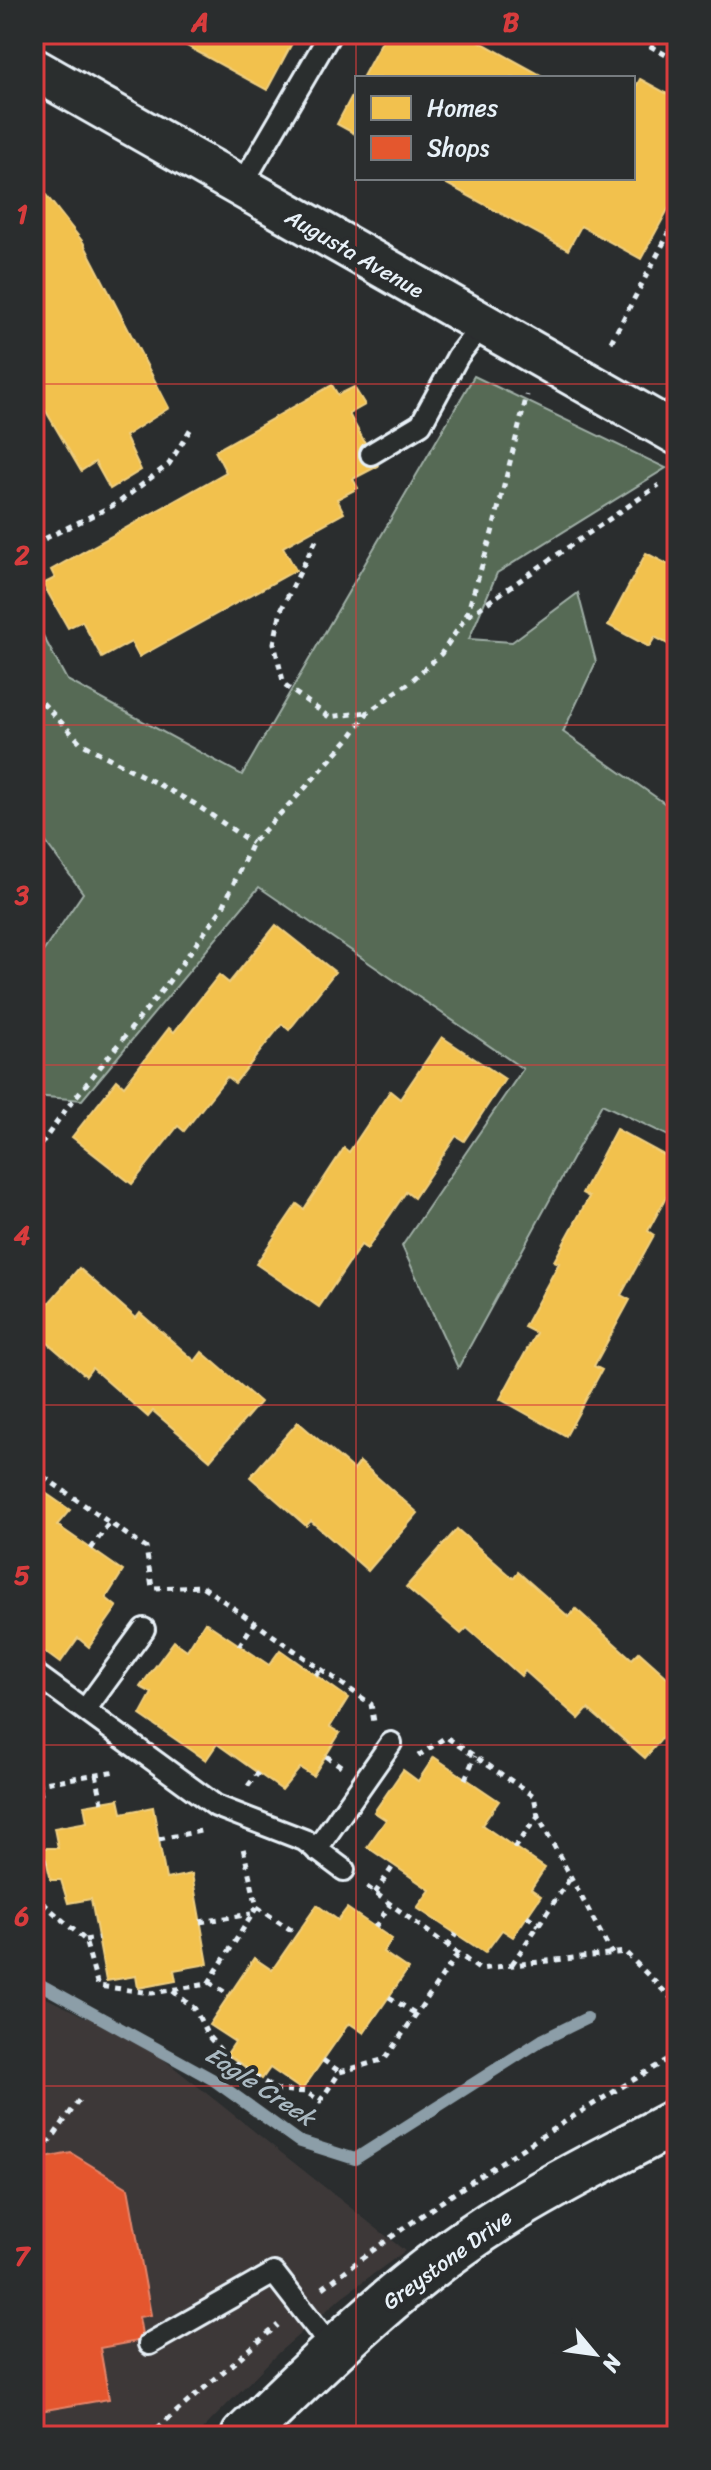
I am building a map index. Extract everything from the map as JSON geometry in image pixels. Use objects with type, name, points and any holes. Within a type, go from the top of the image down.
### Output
[{"type":"street","name":"Augusta Avenue","points":[[34,69],[677,434]]},
{"type":"street","name":"Greystone Drive","points":[[244,2436],[387,2300],[506,2214],[677,2121]]},
{"type":"lane","points":[[240,188],[330,34]]},
{"type":"lane","points":[[371,454],[421,424],[458,356],[482,325]]},
{"type":"lane","points":[[85,1710],[144,1629]]},
{"type":"lane","points":[[34,1673],[216,1806],[304,1840],[344,1870]]},
{"type":"lane","points":[[316,1850],[391,1743]]},
{"type":"lane","points":[[149,2344],[274,2273],[333,2349]]},
{"type":"path","points":[[629,34],[666,55],[677,55]]},
{"type":"path","points":[[611,342],[677,218]]},
{"type":"path","points":[[34,1154],[223,907],[252,843],[315,777],[368,712],[409,683],[441,654],[466,617],[492,533],[527,395]]},
{"type":"path","points":[[34,544],[118,503],[169,464],[193,425]]},
{"type":"path","points":[[466,617],[659,485]]},
{"type":"path","points":[[316,540],[281,610],[274,643],[284,685],[329,717],[368,712]]},
{"type":"path","points":[[34,694],[81,743],[195,804],[252,843]]},
{"type":"path","points":[[34,1470],[146,1548],[152,1588],[202,1586],[371,1704],[376,1732],[391,1743]]},
{"type":"path","points":[[39,1489],[47,1479]]},
{"type":"path","points":[[91,1549],[109,1523]]},
{"type":"path","points":[[239,1646],[254,1623]]},
{"type":"path","points":[[316,1675],[321,1669]]},
{"type":"path","points":[[415,1759],[446,1737],[534,1796],[538,1816],[612,1954]]},
{"type":"path","points":[[465,1779],[475,1756]]},
{"type":"path","points":[[34,1757],[41,1794],[34,1804]]},
{"type":"path","points":[[39,1784],[157,1764]]},
{"type":"path","points":[[96,1774],[102,1802]]},
{"type":"path","points":[[236,1816],[257,1907],[297,1934]]},
{"type":"path","points":[[514,1848],[538,1816]]},
{"type":"path","points":[[34,1863],[47,1861]]},
{"type":"path","points":[[375,1893],[394,1865]]},
{"type":"path","points":[[344,1870],[479,1969],[625,1952],[677,2004]]},
{"type":"path","points":[[512,1964],[571,1877]]},
{"type":"path","points":[[34,1895],[85,1940],[98,1986],[152,1993],[208,1984],[257,1907]]},
{"type":"path","points":[[375,1927],[390,1905]]},
{"type":"path","points":[[200,1922],[252,1913]]},
{"type":"path","points":[[527,1916],[539,1925]]},
{"type":"path","points":[[447,1947],[456,1934]]},
{"type":"path","points":[[85,1940],[98,1938]]},
{"type":"path","points":[[172,1990],[195,2009],[208,2036],[229,2060],[277,2090],[306,2092],[320,2101],[340,2072],[385,2059],[457,1955]]},
{"type":"path","points":[[209,1982],[229,1995]]},
{"type":"path","points":[[389,1997],[416,2014]]},
{"type":"path","points":[[323,2060],[340,2072]]},
{"type":"path","points":[[34,2144],[50,2141],[82,2096]]},
{"type":"shaded area","points":[[34,1992],[85,2017],[109,2016],[405,2251],[343,2296],[278,2353],[196,2436],[34,2436]]},
{"type":"green space","points":[[474,376],[666,468],[497,573],[469,639],[512,642],[578,593],[596,662],[563,732],[677,812],[677,1140],[602,1104],[458,1368],[402,1246],[523,1069],[259,887],[82,1100],[34,1096],[34,965],[83,893],[34,826],[34,619],[67,680],[242,775]]},
{"type":"building: Homes","points":[[165,34],[297,34],[267,90]]},
{"type":"building: Homes","points":[[386,34],[466,34],[542,76],[363,76]]},
{"type":"building: Homes","points":[[640,79],[677,99],[677,193],[641,259],[581,226],[568,250],[440,180],[635,180],[635,88]]},
{"type":"building: Homes","points":[[355,90],[355,134],[337,124]]},
{"type":"building: Homes","points":[[34,188],[42,190],[83,242],[169,408],[125,436],[141,470],[110,489],[95,462],[81,471],[34,391]]},
{"type":"building: Homes","points":[[332,385],[338,395],[354,387],[365,405],[349,414],[378,466],[353,479],[358,488],[337,499],[344,513],[283,547],[296,570],[139,657],[131,642],[102,658],[82,621],[68,628],[43,584],[55,578],[51,570],[226,472],[215,451]]},
{"type":"building: Homes","points":[[646,553],[677,569],[677,649],[655,637],[649,647],[608,625]]},
{"type":"building: Homes","points":[[276,925],[335,972],[289,1030],[282,1024],[235,1083],[227,1077],[184,1131],[178,1126],[132,1184],[72,1137],[117,1080],[124,1086],[169,1028],[174,1032],[219,975],[229,983]]},
{"type":"building: Homes","points":[[442,1037],[505,1079],[464,1141],[456,1136],[414,1198],[406,1192],[367,1249],[361,1245],[319,1307],[256,1264],[297,1204],[304,1209],[344,1148],[349,1152],[390,1091],[400,1099]]},
{"type":"building: Homes","points":[[616,1129],[677,1162],[677,1177],[648,1231],[654,1235],[621,1295],[630,1300],[594,1366],[602,1370],[566,1436],[500,1399],[536,1333],[524,1327],[559,1263],[554,1261],[589,1197],[582,1193]]},
{"type":"building: Homes","points":[[79,1268],[136,1318],[140,1313],[195,1361],[202,1352],[260,1402],[210,1460],[153,1411],[148,1417],[92,1368],[86,1376],[34,1331],[34,1320]]},
{"type":"building: Homes","points":[[298,1422],[354,1470],[360,1462],[418,1513],[368,1571],[311,1521],[306,1526],[250,1477]]},
{"type":"building: Homes","points":[[34,1485],[70,1510],[57,1525],[123,1571],[106,1598],[117,1607],[89,1647],[78,1638],[60,1663],[34,1644]]},
{"type":"building: Homes","points":[[457,1529],[513,1578],[518,1572],[569,1617],[576,1609],[632,1659],[639,1652],[677,1686],[677,1721],[645,1758],[588,1709],[579,1719],[525,1671],[521,1676],[467,1628],[461,1634],[406,1587]]},
{"type":"building: Homes","points":[[205,1622],[269,1665],[280,1650],[348,1698],[330,1727],[340,1733],[313,1776],[300,1768],[282,1790],[217,1744],[206,1760],[140,1715],[152,1693],[140,1687],[174,1641],[187,1650]]},
{"type":"building: Homes","points":[[434,1757],[499,1801],[482,1825],[545,1868],[531,1889],[541,1896],[513,1937],[502,1930],[485,1953],[417,1908],[430,1890],[367,1847],[386,1820],[374,1812],[403,1770],[418,1781]]},
{"type":"building: Homes","points":[[119,1799],[122,1813],[153,1807],[166,1879],[192,1874],[208,1964],[174,1970],[176,1981],[138,1988],[136,1976],[106,1981],[91,1899],[68,1903],[61,1880],[51,1880],[43,1848],[58,1848],[54,1828],[87,1822],[84,1805]]},
{"type":"building: Homes","points":[[317,1905],[338,1920],[347,1908],[392,1939],[383,1952],[408,1969],[364,2033],[349,2023],[302,2090],[270,2068],[262,2079],[227,2054],[235,2042],[209,2025],[254,1958],[272,1970]]},
{"type":"building: Shops","points":[[71,2153],[128,2188],[151,2315],[139,2317],[143,2340],[100,2348],[109,2399],[34,2412],[34,2160]]},
{"type":"waterway","name":"Eagle Creek","points":[[34,1981],[212,2079],[298,2141],[355,2159],[542,2040],[587,2018]]}]
